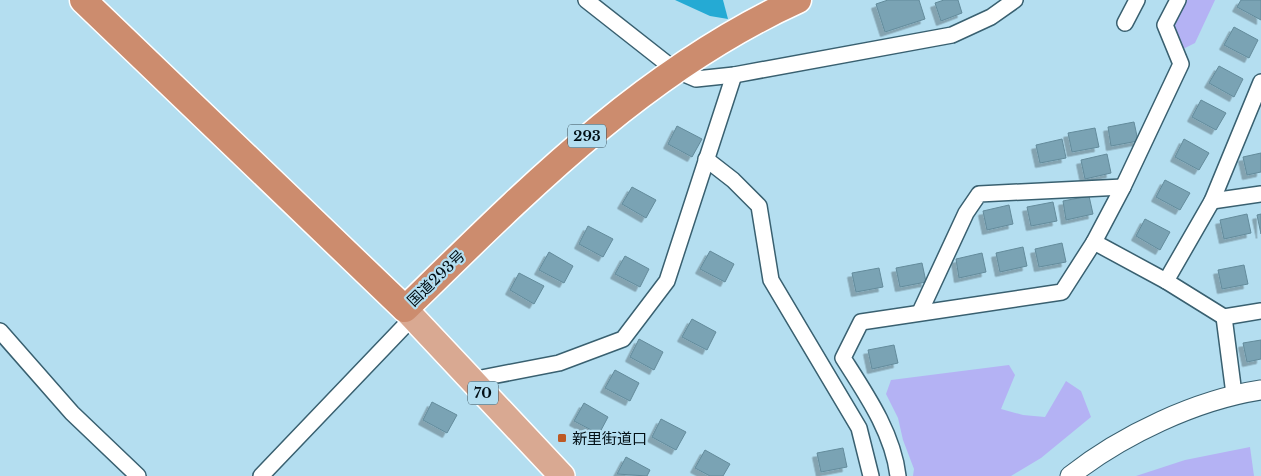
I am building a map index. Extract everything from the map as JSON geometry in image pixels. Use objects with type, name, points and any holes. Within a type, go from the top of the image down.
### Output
[{"type":"highway","name":"国道293号","points":[[84,0],[409,313],[518,199],[590,134],[675,70],[726,36],[798,0]]},
{"type":"main road","name":"70","points":[[409,313],[562,476]]},
{"type":"street","points":[[586,0],[675,70],[696,79],[734,75],[952,35],[991,17],[1014,0]]},
{"type":"street","points":[[1125,23],[1136,0]]},
{"type":"street","points":[[898,476],[889,441],[874,409],[843,358],[861,322],[1062,292],[1094,242],[1123,187],[1182,64],[1165,25],[1178,0]]},
{"type":"street","points":[[471,380],[559,363],[623,339],[667,280],[734,75]]},
{"type":"street","points":[[1166,281],[1212,201],[1261,82]]},
{"type":"street","points":[[706,159],[733,180],[759,206],[771,280],[859,428],[871,476]]},
{"type":"street","points":[[920,312],[966,213],[979,194],[1123,187]]},
{"type":"street","points":[[1212,201],[1261,194]]},
{"type":"street","points":[[1094,242],[1166,281],[1224,318],[1261,312]]},
{"type":"street","points":[[261,476],[409,313]]},
{"type":"street","points":[[1224,318],[1234,394]]},
{"type":"street","points":[[0,331],[72,413],[138,476]]},
{"type":"street","points":[[1070,476],[1119,442],[1176,416],[1234,394],[1261,390]]},
{"type":"shaded area","points":[[675,0],[723,0],[728,19],[710,16]]},
{"type":"shaded area","points":[[1183,0],[1215,0],[1195,43],[1183,49],[1170,27]]},
{"type":"shaded area","points":[[1009,365],[1015,375],[1001,409],[1023,415],[1045,417],[1066,381],[1081,391],[1091,417],[1041,458],[1011,476],[913,476],[914,469],[903,440],[898,418],[886,394],[891,380]]},
{"type":"shaded area","points":[[1250,447],[1254,476],[1136,476],[1185,460]]},
{"type":"building","points":[[888,0],[919,0],[925,19],[885,32],[876,4]]},
{"type":"building","points":[[944,0],[958,0],[962,13],[941,21],[935,3]]},
{"type":"building","points":[[1241,0],[1261,0],[1261,20],[1237,7]]},
{"type":"building","points":[[1234,27],[1258,40],[1249,58],[1224,45]]},
{"type":"building","points":[[1219,66],[1243,79],[1234,97],[1209,83]]},
{"type":"building","points":[[1201,100],[1226,113],[1216,130],[1192,117]]},
{"type":"building","points":[[1134,122],[1138,141],[1111,146],[1108,127]]},
{"type":"building","points":[[677,126],[702,139],[692,157],[668,144]]},
{"type":"building","points":[[1095,128],[1099,147],[1072,152],[1068,133]]},
{"type":"building","points":[[1062,139],[1066,158],[1040,163],[1036,145]]},
{"type":"building","points":[[1184,139],[1209,153],[1199,170],[1175,157]]},
{"type":"building","points":[[1261,153],[1261,172],[1247,175],[1243,157]]},
{"type":"building","points":[[1107,154],[1111,173],[1085,179],[1081,160]]},
{"type":"building","points":[[1165,180],[1190,193],[1180,210],[1156,197]]},
{"type":"building","points":[[632,187],[656,200],[646,218],[622,204]]},
{"type":"building","points":[[1089,196],[1093,214],[1066,220],[1063,201]]},
{"type":"building","points":[[1053,202],[1057,221],[1031,226],[1027,207]]},
{"type":"building","points":[[1009,205],[1013,224],[987,230],[983,211]]},
{"type":"building","points":[[1247,214],[1251,233],[1224,239],[1220,220]]},
{"type":"building","points":[[1261,214],[1261,234],[1257,215]]},
{"type":"building","points":[[1145,219],[1170,232],[1160,250],[1136,236]]},
{"type":"building","points":[[588,226],[613,239],[603,257],[579,244]]},
{"type":"building","points":[[1062,243],[1066,262],[1039,267],[1035,249]]},
{"type":"building","points":[[1023,247],[1027,266],[1000,272],[996,253]]},
{"type":"building","points":[[710,251],[734,264],[725,282],[700,269]]},
{"type":"building","points":[[549,252],[573,266],[564,283],[539,270]]},
{"type":"building","points":[[982,253],[986,272],[959,278],[956,259]]},
{"type":"building","points":[[625,256],[649,269],[640,287],[615,274]]},
{"type":"building","points":[[922,263],[926,282],[900,287],[896,268]]},
{"type":"building","points":[[1244,265],[1248,284],[1222,289],[1218,270]]},
{"type":"building","points":[[879,268],[883,287],[856,292],[852,273]]},
{"type":"building","points":[[519,273],[544,286],[534,304],[510,290]]},
{"type":"building","points":[[692,319],[716,332],[707,350],[682,337]]},
{"type":"building","points":[[639,339],[663,352],[654,370],[630,357]]},
{"type":"building","points":[[1261,340],[1261,359],[1247,362],[1243,343]]},
{"type":"building","points":[[894,345],[898,363],[872,369],[868,350]]},
{"type":"building","points":[[615,370],[639,383],[630,401],[605,388]]},
{"type":"building","points":[[432,402],[457,415],[447,433],[423,420]]},
{"type":"building","points":[[584,403],[608,417],[599,434],[574,421]]},
{"type":"building","points":[[661,419],[686,432],[676,450],[652,437]]},
{"type":"building","points":[[843,448],[847,467],[821,472],[817,453]]},
{"type":"building","points":[[705,450],[730,464],[723,476],[710,476],[695,468]]},
{"type":"building","points":[[626,457],[650,470],[647,476],[617,474]]},
{"type":"place","name":"新里街道口","points":[[562,438]]}]
